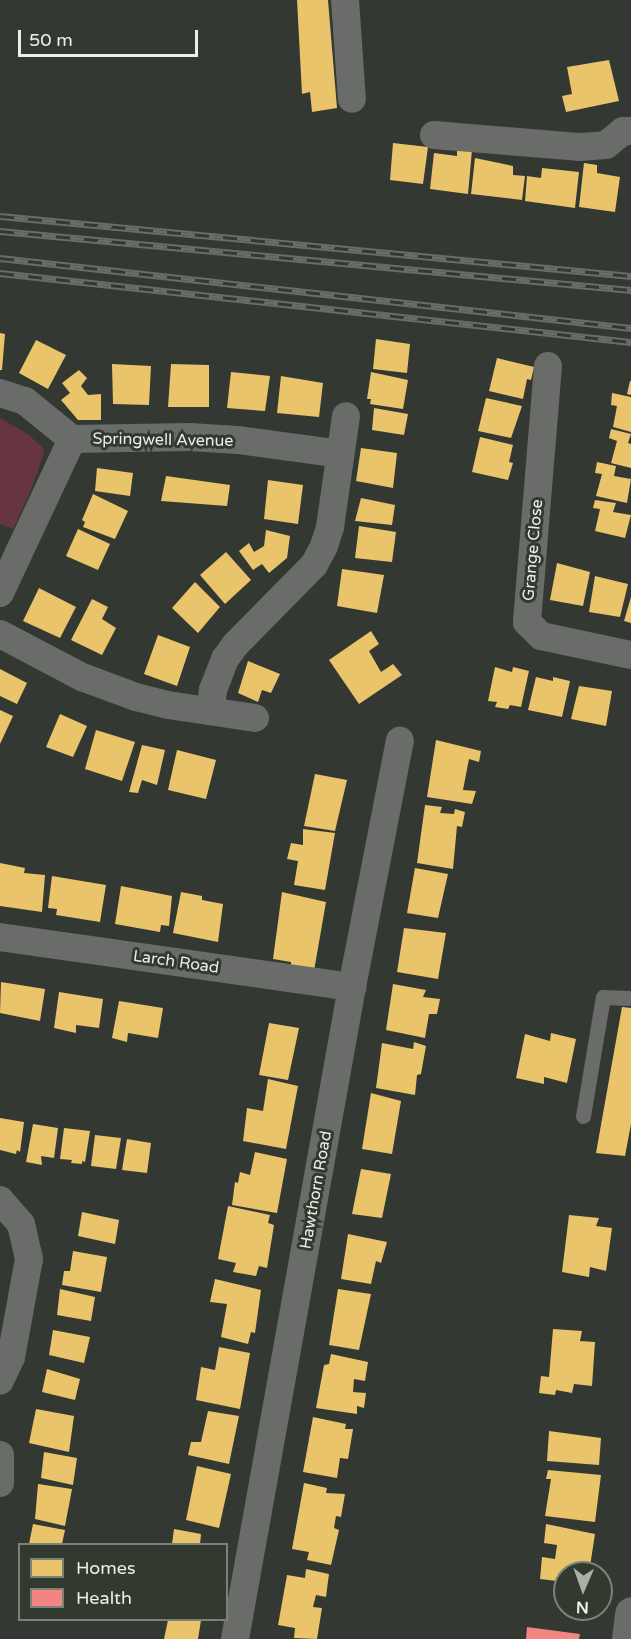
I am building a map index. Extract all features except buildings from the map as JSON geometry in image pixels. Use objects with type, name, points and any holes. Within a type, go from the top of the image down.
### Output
[{"type":"street","points":[[345,0],[352,99]]},
{"type":"street","points":[[434,135],[579,147],[606,145],[623,131],[631,131]]},
{"type":"street","name":"Grange Close","points":[[548,366],[526,622],[541,636],[631,655]]},
{"type":"street","name":"Springwell Avenue","points":[[0,393],[25,401],[72,439],[209,438],[340,454]]},
{"type":"street","points":[[211,711],[213,690],[225,659],[235,645],[314,565],[324,546],[330,527],[346,416]]},
{"type":"street","points":[[0,593],[72,439]]},
{"type":"street","points":[[0,634],[109,688],[168,705],[255,718]]},
{"type":"street","name":"Hawthorn Road","points":[[235,1639],[352,987],[400,741]]},
{"type":"street","name":"Larch Road","points":[[0,937],[352,987]]},
{"type":"street","points":[[0,1200],[21,1224],[29,1259],[11,1357],[0,1381]]},
{"type":"street","points":[[0,1455],[0,1483]]},
{"type":"street","points":[[628,1639],[631,1613]]},
{"type":"lane","points":[[583,1116],[603,997],[631,998]]},
{"type":"shaded area","points":[[0,418],[28,434],[42,447],[44,453],[31,490],[13,529],[0,524]]},
{"type":"railway","points":[[0,216],[631,276]]},
{"type":"railway","points":[[0,231],[631,290]]},
{"type":"railway","points":[[0,258],[631,328]]},
{"type":"railway","points":[[0,273],[631,342]]}]
